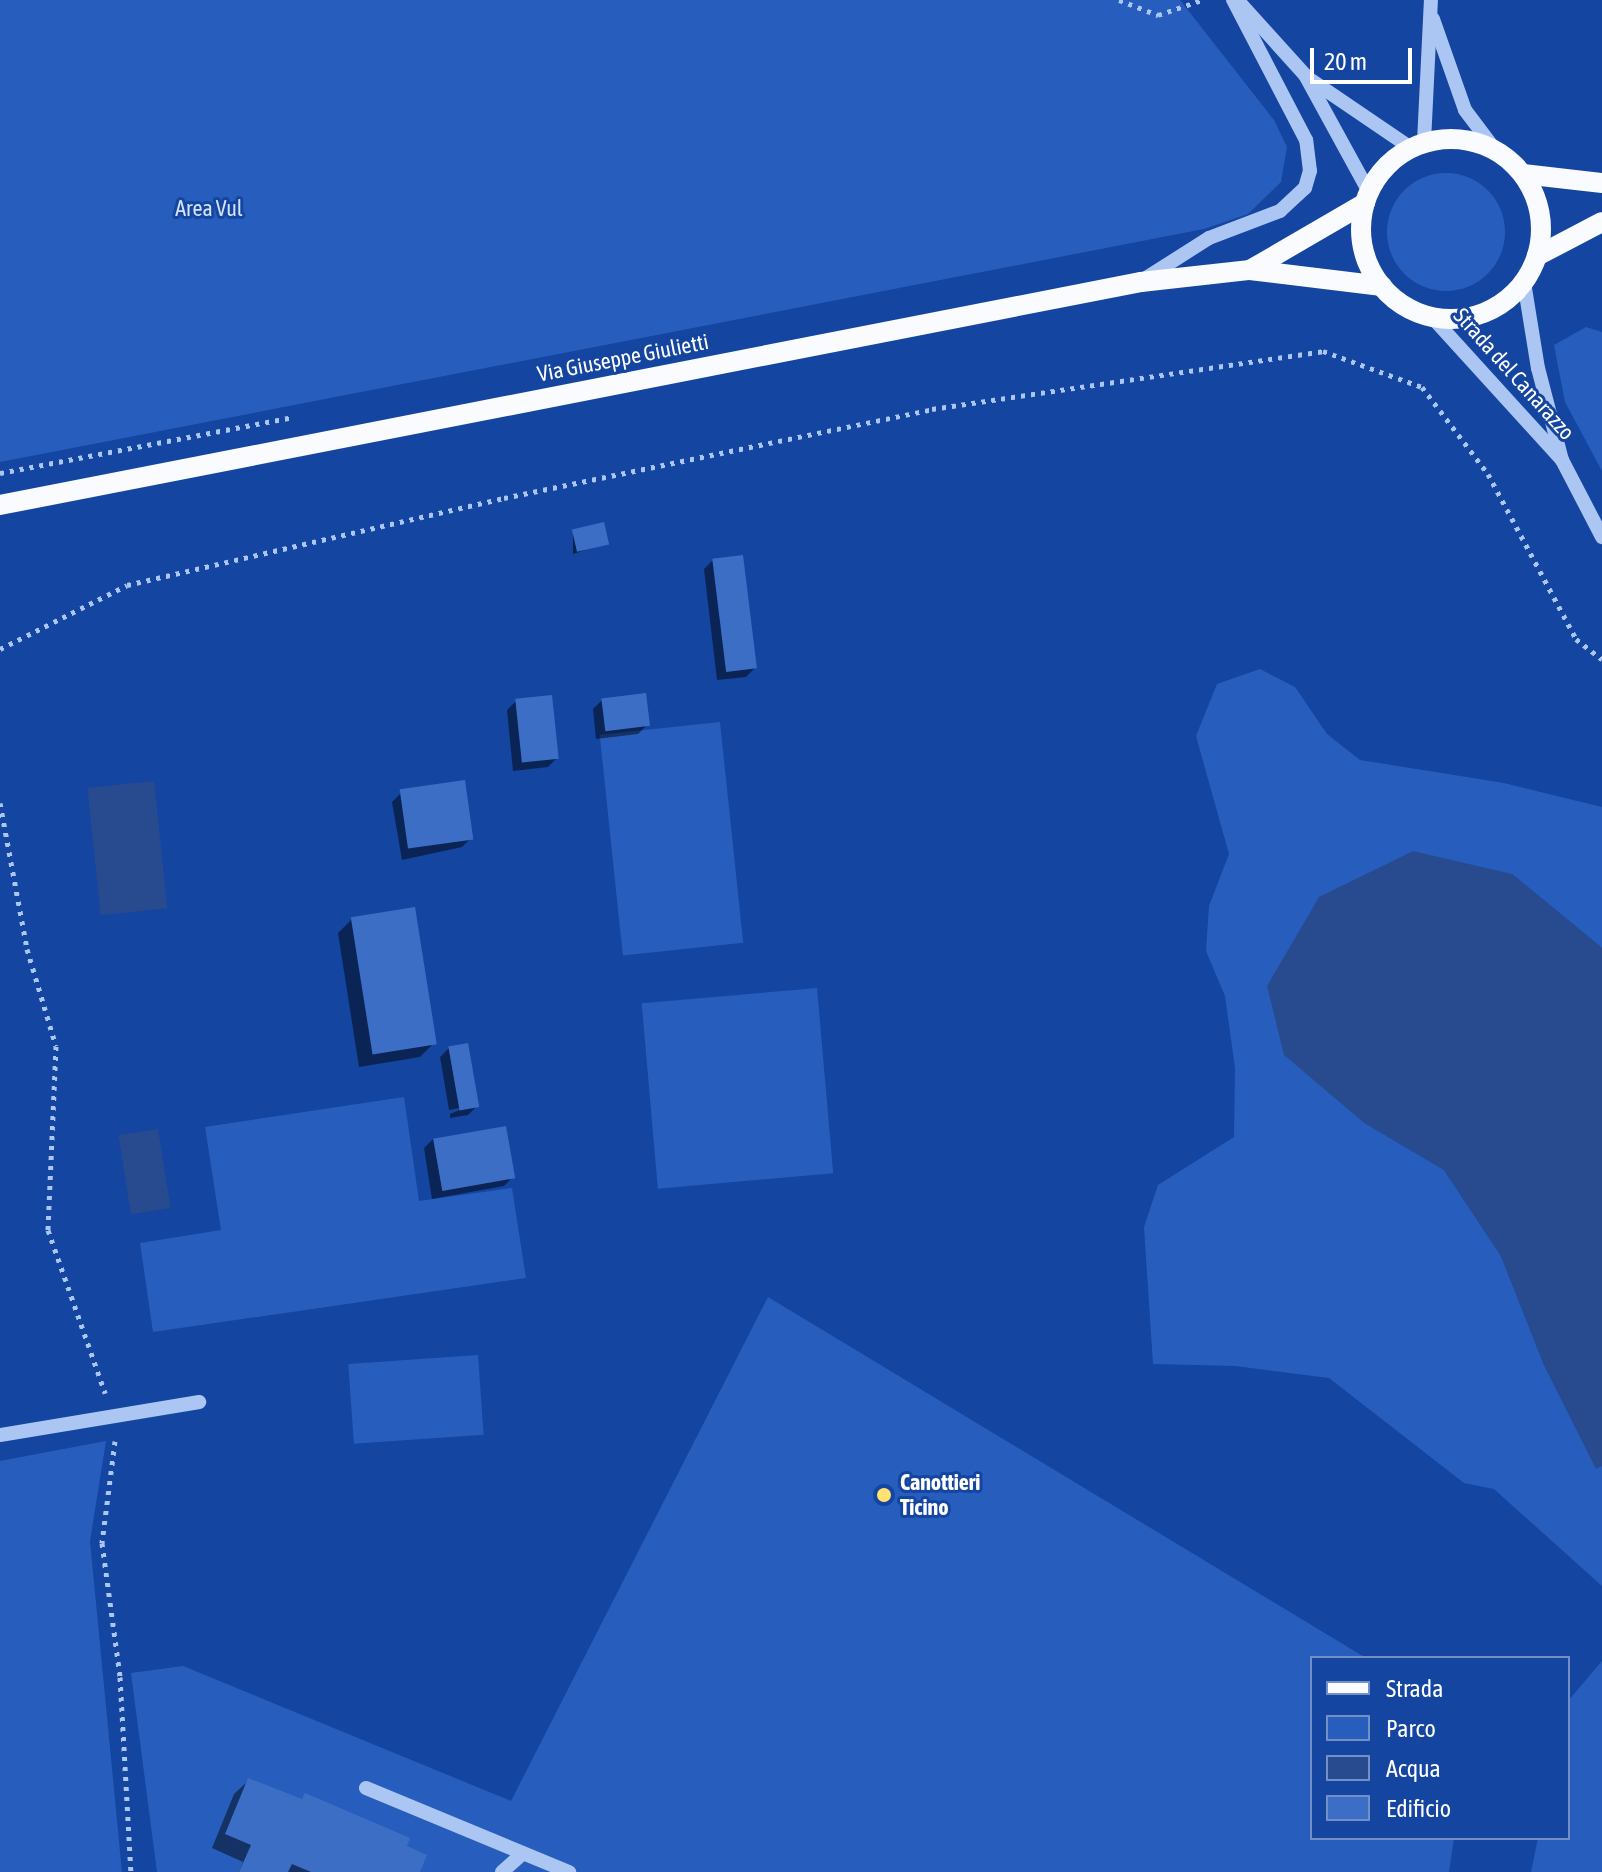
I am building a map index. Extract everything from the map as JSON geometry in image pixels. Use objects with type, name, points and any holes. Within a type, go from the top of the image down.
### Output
[{"type":"main road","points":[[1473,141],[1496,151],[1523,174],[1540,213],[1537,256],[1524,282],[1483,313],[1432,317],[1404,306],[1382,286],[1363,247],[1367,198],[1380,174],[1418,145],[1473,141]]},
{"type":"main road","points":[[1523,174],[1602,183]]},
{"type":"main road","name":"Via Giuseppe Giulietti","points":[[1250,270],[1367,198]]},
{"type":"main road","points":[[1537,256],[1602,222]]},
{"type":"main road","name":"Via Giuseppe Giulietti","points":[[4,504],[1141,282],[1250,270],[1382,286]]},
{"type":"street","points":[[1236,0],[1305,75],[1418,145],[1433,19],[1431,0]]},
{"type":"street","points":[[1141,282],[1209,238],[1280,211],[1305,188],[1310,171],[1306,140],[1236,0]]},
{"type":"street","points":[[1433,19],[1465,110],[1496,151]]},
{"type":"street","points":[[1305,75],[1367,198]]},
{"type":"street","name":"Strada del Canarazzo","points":[[1524,282],[1538,368],[1562,460],[1602,537]]},
{"type":"street","name":"Strada del Canarazzo","points":[[1432,317],[1562,460]]},
{"type":"street","points":[[0,1435],[199,1402]]},
{"type":"street","points":[[366,1788],[569,1872]]},
{"type":"street","points":[[502,1872],[523,1853]]},
{"type":"path","points":[[1119,0],[1158,15],[1202,0]]},
{"type":"path","points":[[0,649],[127,585],[504,498],[932,409],[1323,351],[1422,387],[1488,474],[1576,639],[1602,659]]},
{"type":"path","points":[[0,803],[27,949],[56,1046],[48,1230],[118,1427],[102,1543],[120,1677],[131,1872]]},
{"type":"green space","name":"Area Vul","points":[[0,0],[1180,0],[1274,120],[1287,147],[1281,182],[1248,214],[1204,229],[0,462]]},
{"type":"green space","points":[[1446,173],[1479,183],[1495,199],[1505,232],[1495,265],[1479,281],[1446,291],[1413,281],[1397,265],[1387,232],[1397,199],[1413,183]]},
{"type":"green space","points":[[1586,327],[1602,332],[1602,471],[1565,402],[1554,345]]},
{"type":"green space","points":[[1260,669],[1295,687],[1327,734],[1360,760],[1504,783],[1602,807],[1602,948],[1512,874],[1363,1122],[1444,1170],[1501,1256],[1544,1365],[1596,1468],[1602,1466],[1602,1586],[1494,1489],[1464,1483],[1329,1378],[1235,1366],[1153,1364],[1144,1227],[1158,1185],[1234,1137],[1235,1068],[1225,996],[1206,951],[1209,906],[1229,854],[1196,736],[1217,684]]},
{"type":"green space","points":[[720,722],[743,943],[623,955],[600,735]]},
{"type":"green space","points":[[817,988],[833,1173],[658,1189],[642,1003]]},
{"type":"green space","points":[[404,1097],[419,1201],[512,1188],[526,1278],[153,1332],[140,1243],[221,1230],[205,1127]]},
{"type":"green space","name":"Canottieri Ticino","points":[[768,1297],[1363,1656],[1310,1656],[1310,1840],[1454,1840],[1449,1872],[157,1872],[131,1673],[183,1666],[511,1801]]},
{"type":"green space","points":[[478,1355],[484,1435],[354,1444],[348,1364]]},
{"type":"green space","points":[[106,1441],[90,1541],[122,1872],[0,1872],[0,1461]]},
{"type":"green space","points":[[1602,1661],[1602,1872],[1531,1872],[1538,1840],[1570,1840],[1570,1699]]},
{"type":"water","points":[[154,781],[167,908],[101,915],[87,788]]},
{"type":"water","points":[[1413,851],[1512,874],[1602,948],[1602,1466],[1596,1469],[1544,1365],[1501,1256],[1444,1170],[1363,1122],[1284,1055],[1267,986],[1319,897]]},
{"type":"water","points":[[158,1129],[171,1208],[131,1214],[118,1135]]},
{"type":"building","points":[[604,522],[609,544],[577,552],[572,529]]},
{"type":"building","points":[[743,555],[757,668],[726,672],[712,559]]},
{"type":"building","points":[[646,693],[650,726],[605,731],[601,698]]},
{"type":"building","points":[[552,695],[559,759],[522,763],[515,699]]},
{"type":"building","points":[[465,780],[473,839],[408,849],[400,789]]},
{"type":"building","points":[[415,907],[437,1044],[373,1054],[351,917]]},
{"type":"building","points":[[468,1043],[479,1107],[460,1110],[448,1046]]},
{"type":"building","points":[[506,1126],[515,1178],[442,1191],[433,1139]]},
{"type":"building","points":[[248,1778],[302,1799],[305,1793],[410,1838],[407,1846],[427,1855],[420,1872],[311,1872],[292,1864],[288,1872],[239,1872],[251,1845],[225,1834]]},
{"type":"place","name":"Canottieri Ticino","points":[[884,1495]]}]
